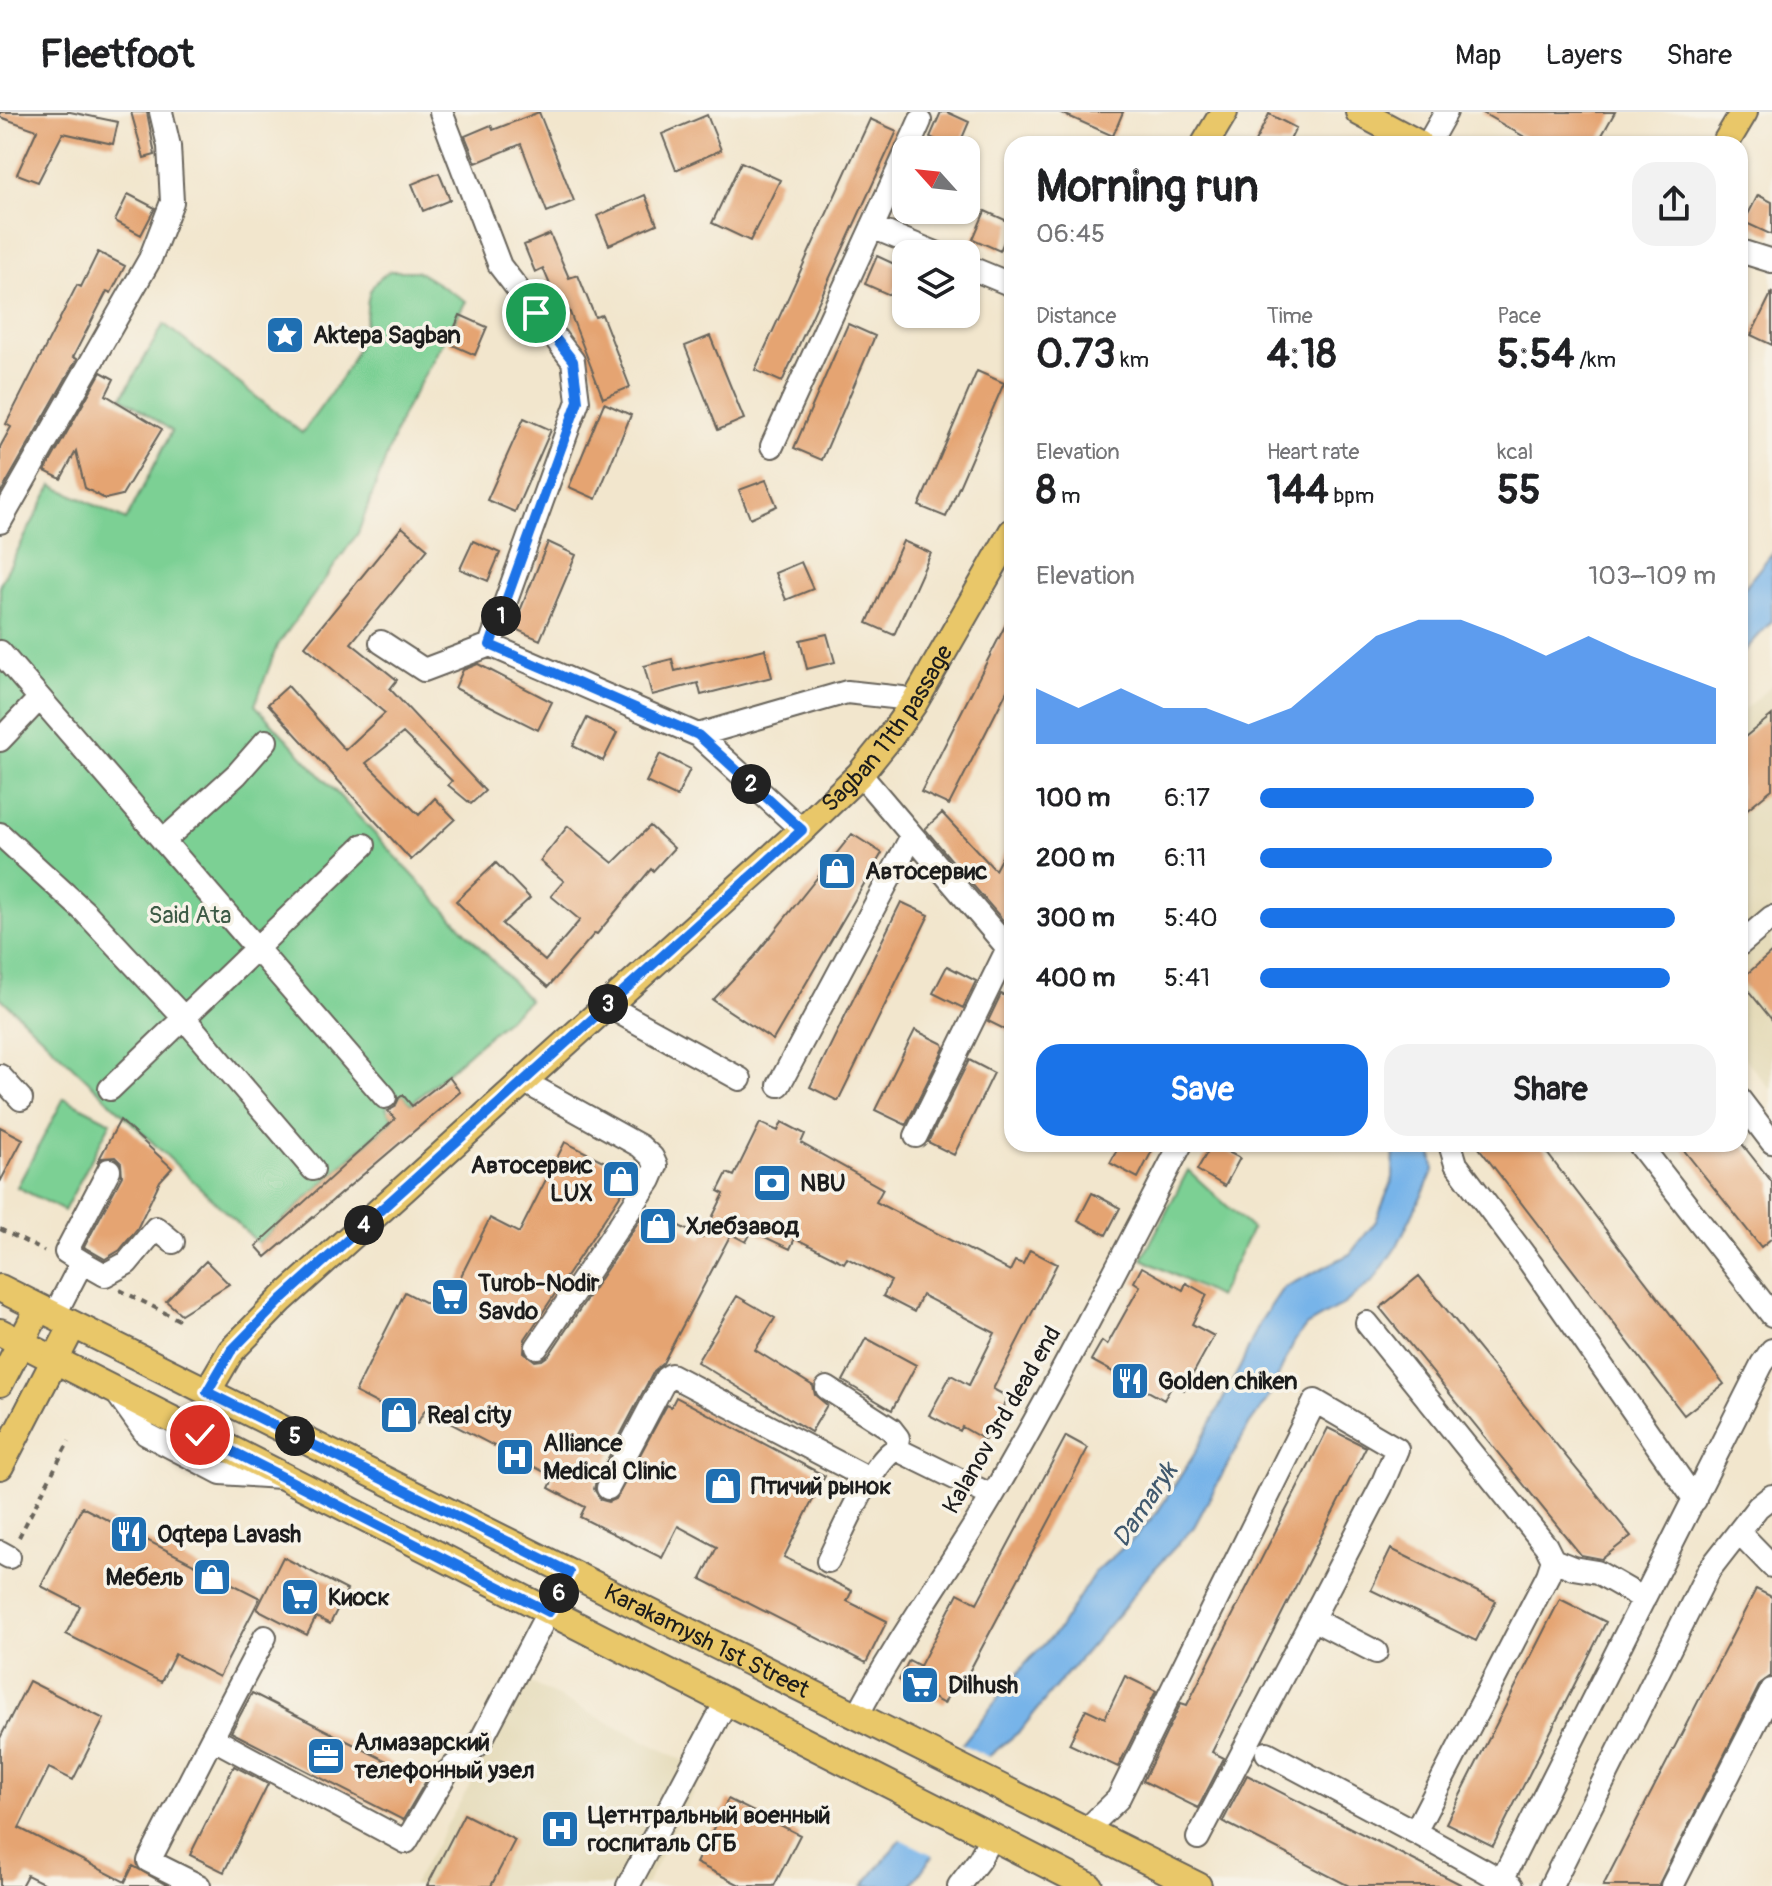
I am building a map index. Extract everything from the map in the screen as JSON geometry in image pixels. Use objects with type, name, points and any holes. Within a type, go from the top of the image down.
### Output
[{"type":"main road","points":[[1210,136],[1224,112]]},
{"type":"main road","points":[[1359,112],[1404,136]]},
{"type":"main road","points":[[1730,136],[1744,112]]},
{"type":"main road","name":"Sagban 11th passage","points":[[207,1392],[231,1351],[282,1299],[802,830],[860,774],[914,703],[1004,546]]},
{"type":"main road","name":"Karakamysh 1st Street","points":[[0,1288],[1198,1886]]},
{"type":"main road","points":[[0,1383],[10,1337],[55,1316],[54,1361],[0,1466]]},
{"type":"main road","name":"Karakamysh 1st Street","points":[[10,1337],[1089,1886]]},
{"type":"street","points":[[0,522],[150,259],[172,202],[169,146],[161,112]]},
{"type":"street","points":[[441,112],[500,266],[573,361],[578,401],[490,645]]},
{"type":"street","points":[[1432,136],[1446,112]]},
{"type":"street","points":[[914,136],[920,121]]},
{"type":"street","points":[[772,446],[892,184]]},
{"type":"street","points":[[872,227],[904,240]]},
{"type":"street","points":[[1748,254],[1772,261]]},
{"type":"street","points":[[980,272],[1004,282]]},
{"type":"street","points":[[381,642],[424,670],[490,645],[698,735],[802,830]]},
{"type":"street","points":[[0,652],[385,1097]]},
{"type":"street","points":[[698,735],[847,692],[902,698],[914,703]]},
{"type":"street","points":[[0,740],[39,699]]},
{"type":"street","points":[[163,841],[237,774],[266,741]]},
{"type":"street","points":[[860,774],[1004,943]]},
{"type":"street","points":[[0,834],[85,912],[184,1018],[313,1169]]},
{"type":"street","points":[[779,1085],[912,836]]},
{"type":"street","points":[[110,1089],[364,845]]},
{"type":"street","points":[[1748,937],[1772,917]]},
{"type":"street","points":[[916,1136],[1004,962]]},
{"type":"street","points":[[606,1005],[740,1079]]},
{"type":"street","points":[[0,1076],[21,1099]]},
{"type":"street","points":[[523,1081],[640,1146],[652,1157],[656,1166],[650,1180],[537,1347]]},
{"type":"street","points":[[1748,1110],[1772,1142]]},
{"type":"street","name":"Kalanov 3rd dead end","points":[[857,1716],[876,1679],[992,1496],[1049,1396],[1177,1152]]},
{"type":"street","points":[[1452,1152],[1456,1164],[1531,1264],[1695,1500]]},
{"type":"street","points":[[1645,1152],[1772,1315]]},
{"type":"street","points":[[109,1170],[66,1252],[105,1275],[127,1263],[156,1228],[173,1242]]},
{"type":"street","points":[[55,1316],[82,1262]]},
{"type":"street","points":[[1367,1323],[1546,1546],[1553,1560],[1573,1568],[1597,1572],[1644,1599]]},
{"type":"street","points":[[1267,1753],[1415,1832],[1504,1884],[1644,1599],[1762,1364],[1772,1350]]},
{"type":"street","points":[[608,1488],[666,1378],[671,1375],[869,1479]]},
{"type":"street","points":[[827,1388],[891,1429],[898,1438],[896,1449]]},
{"type":"street","points":[[1086,1830],[1118,1799],[1315,1401],[1397,1449],[1381,1487],[1198,1838]]},
{"type":"street","points":[[896,1449],[992,1496]]},
{"type":"street","points":[[828,1561],[869,1479],[887,1454],[896,1449]]},
{"type":"street","points":[[1551,1886],[1709,1570],[1758,1507],[1772,1496]]},
{"type":"street","points":[[1739,1532],[1772,1566]]},
{"type":"street","points":[[1415,1832],[1553,1560]]},
{"type":"street","points":[[212,1738],[406,1842],[447,1772],[479,1744],[569,1572]]},
{"type":"street","points":[[1312,1619],[1376,1652]]},
{"type":"street","points":[[199,1886],[149,1861],[265,1637]]},
{"type":"street","points":[[1672,1886],[1772,1690]]},
{"type":"street","points":[[628,1886],[726,1702]]},
{"type":"street","points":[[959,1886],[979,1860],[987,1834]]},
{"type":"path","points":[[5,1554],[69,1441]]},
{"type":"shaded area","points":[[1772,685],[1772,1091],[1748,1062],[1748,706]]},
{"type":"shaded area","name":"Цетнтральный военный госпиталь СГБ","points":[[529,1682],[704,1771],[645,1886],[412,1886]]},
{"type":"green space","name":"Said Ata","points":[[390,271],[417,271],[466,301],[402,415],[358,533],[277,646],[255,705],[529,1000],[411,1104],[403,1095],[386,1107],[393,1119],[258,1243],[0,997],[0,584],[52,485],[126,520],[172,431],[122,397],[164,324],[302,433],[357,350],[365,326],[370,293],[380,278]]},
{"type":"green space","points":[[64,1098],[111,1122],[64,1211],[17,1187]]},
{"type":"green space","points":[[1188,1170],[1252,1229],[1218,1297],[1142,1259]]},
{"type":"water","points":[[1772,553],[1772,621],[1748,647],[1748,583]]},
{"type":"water","points":[[1394,1152],[1432,1152],[1434,1170],[1397,1246],[1373,1281],[1344,1304],[1306,1326],[1294,1342],[1267,1400],[1249,1425],[1194,1527],[1145,1579],[1020,1731],[988,1757],[933,1855],[911,1886],[863,1886],[901,1839],[962,1744],[1027,1662],[1058,1630],[1095,1572],[1134,1538],[1158,1511],[1195,1453],[1260,1322],[1283,1288],[1350,1254],[1376,1221],[1393,1178]]},
{"type":"pier","points":[[958,1742],[993,1759],[937,1857],[897,1837]]},
{"type":"building","points":[[0,112],[70,112],[118,122],[113,144],[63,133],[38,182],[17,174],[37,130],[0,117]]},
{"type":"building","points":[[131,112],[147,112],[155,155],[144,158]]},
{"type":"building","points":[[539,112],[574,201],[547,212],[521,144],[476,163],[465,136],[491,125],[493,130]]},
{"type":"building","points":[[941,112],[969,122],[963,136],[930,136]]},
{"type":"building","points":[[1059,112],[1123,112],[1113,136]]},
{"type":"building","points":[[1481,112],[1615,112],[1602,136],[1523,136]]},
{"type":"building","points":[[1269,114],[1296,128],[1292,136],[1258,136]]},
{"type":"building","points":[[707,115],[721,150],[676,170],[662,134]]},
{"type":"building","points":[[870,119],[897,131],[892,136],[892,142],[782,382],[755,370]]},
{"type":"building","points":[[741,162],[780,180],[750,241],[712,223]]},
{"type":"building","points":[[439,173],[450,200],[423,211],[412,184]]},
{"type":"building","points":[[128,194],[155,208],[141,235],[115,221]]},
{"type":"building","points":[[645,195],[657,224],[609,245],[597,216]]},
{"type":"building","points":[[1758,195],[1772,202],[1772,235],[1748,224],[1748,214]]},
{"type":"building","points":[[985,211],[1004,219],[1004,242],[1000,251],[973,239]]},
{"type":"building","points":[[550,234],[569,278],[578,275],[595,317],[602,315],[630,387],[603,398],[569,310],[562,313],[543,268],[535,272],[524,245]]},
{"type":"building","points":[[98,252],[125,266],[111,293],[107,291],[73,357],[77,359],[0,494],[0,447],[11,427],[6,424],[77,285],[81,287]]},
{"type":"building","points":[[877,256],[892,263],[892,296],[865,284]]},
{"type":"building","points":[[1772,292],[1772,345],[1751,335]]},
{"type":"building","points":[[460,315],[487,327],[475,355],[448,343]]},
{"type":"building","points":[[848,324],[875,336],[822,460],[794,448]]},
{"type":"building","points":[[710,336],[744,419],[718,430],[685,346]]},
{"type":"building","points":[[977,371],[1004,383],[946,517],[919,506]]},
{"type":"building","points":[[101,372],[114,379],[106,395],[162,429],[122,495],[105,499],[85,488],[76,451],[61,479],[45,471]]},
{"type":"building","points":[[604,403],[631,415],[596,499],[569,487]]},
{"type":"building","points":[[524,418],[551,430],[515,512],[487,500]]},
{"type":"building","points":[[766,480],[777,506],[750,518],[739,490]]},
{"type":"building","points":[[402,527],[428,549],[351,643],[397,680],[390,689],[485,791],[471,804],[448,785],[452,781],[403,733],[366,763],[419,815],[435,798],[455,819],[411,860],[268,704],[288,686],[345,750],[385,713],[305,646]]},
{"type":"building","points":[[473,541],[500,553],[488,581],[460,569]]},
{"type":"building","points":[[903,541],[931,553],[894,635],[867,623]]},
{"type":"building","points":[[548,542],[576,555],[540,640],[513,628]]},
{"type":"building","points":[[801,562],[813,589],[786,600],[775,573]]},
{"type":"building","points":[[1004,628],[1004,697],[949,805],[921,792]]},
{"type":"building","points":[[827,634],[835,662],[807,669],[800,640]]},
{"type":"building","points":[[765,649],[772,677],[701,695],[698,683],[652,695],[644,666],[672,659],[675,671]]},
{"type":"building","points":[[478,664],[552,702],[538,730],[455,688],[463,670]]},
{"type":"building","points":[[1772,715],[1772,789],[1748,808],[1748,734]]},
{"type":"building","points":[[587,718],[617,733],[603,761],[573,746]]},
{"type":"building","points":[[660,754],[690,769],[677,797],[646,782]]},
{"type":"building","points":[[942,813],[995,870],[1004,853],[1004,922],[925,829]]},
{"type":"building","points":[[568,826],[613,863],[650,826],[674,848],[653,871],[651,869],[548,987],[496,942],[456,901],[496,863],[530,898],[502,924],[545,961],[580,920],[551,896],[564,881],[540,861]]},
{"type":"building","points":[[852,834],[882,853],[773,1040],[713,1000],[753,958]]},
{"type":"building","points":[[901,902],[929,915],[838,1101],[810,1087]]},
{"type":"building","points":[[1772,952],[1772,1020],[1748,990],[1748,973]]},
{"type":"building","points":[[947,966],[976,981],[963,1008],[933,993]]},
{"type":"building","points":[[1001,994],[1004,995],[1004,1029],[988,1021]]},
{"type":"building","points":[[915,1030],[943,1044],[944,1048],[906,1125],[875,1110]]},
{"type":"building","points":[[969,1060],[994,1073],[954,1155],[928,1142]]},
{"type":"building","points":[[449,1077],[460,1092],[266,1257],[256,1246],[395,1119],[388,1111],[395,1107],[399,1098],[403,1095],[412,1106]]},
{"type":"building","points":[[120,1120],[172,1168],[160,1181],[137,1229],[120,1250],[105,1259],[84,1247],[122,1176],[121,1163],[115,1157],[102,1158],[97,1163]]},
{"type":"building","points":[[782,1122],[805,1134],[801,1143],[883,1189],[876,1202],[1010,1271],[1015,1261],[1023,1264],[1030,1250],[1057,1264],[993,1389],[1008,1397],[985,1440],[962,1427],[960,1431],[929,1415],[951,1375],[969,1385],[995,1333],[922,1295],[914,1312],[883,1296],[891,1281],[847,1258],[844,1263],[795,1238],[790,1249],[752,1231],[746,1242],[731,1234],[596,1481],[594,1489],[601,1500],[609,1502],[616,1499],[667,1405],[671,1407],[676,1397],[825,1476],[784,1557],[852,1591],[847,1601],[887,1621],[866,1663],[701,1579],[717,1547],[678,1526],[662,1558],[580,1517],[585,1507],[549,1488],[554,1477],[425,1410],[417,1424],[355,1392],[405,1292],[443,1312],[490,1218],[519,1233],[565,1142],[633,1176],[525,1339],[524,1352],[535,1361],[549,1355],[647,1209],[702,1238],[724,1194],[718,1191],[727,1173],[734,1176],[760,1123],[778,1131]]},
{"type":"building","points":[[0,1127],[23,1139],[0,1182]]},
{"type":"building","points":[[1116,1152],[1151,1152],[1138,1178],[1110,1163]]},
{"type":"building","points":[[1207,1152],[1228,1152],[1240,1158],[1225,1186],[1197,1170]]},
{"type":"building","points":[[1482,1152],[1546,1152],[1724,1384],[1684,1415]]},
{"type":"building","points":[[1685,1152],[1748,1152],[1772,1182],[1772,1238],[1761,1247]]},
{"type":"building","points":[[1092,1193],[1120,1208],[1106,1235],[1078,1220]]},
{"type":"building","points":[[206,1261],[229,1284],[181,1314],[166,1301]]},
{"type":"building","points":[[1142,1267],[1183,1290],[1186,1283],[1207,1295],[1192,1324],[1214,1336],[1184,1390],[1173,1384],[1164,1400],[1091,1360],[1102,1341],[1107,1345],[1140,1286],[1134,1282]]},
{"type":"building","points":[[1419,1276],[1631,1536],[1602,1559],[1581,1555],[1380,1308]]},
{"type":"building","points":[[737,1296],[775,1318],[755,1350],[813,1386],[815,1395],[827,1405],[811,1432],[697,1362]]},
{"type":"building","points":[[866,1338],[916,1365],[892,1410],[843,1381]]},
{"type":"building","points":[[1328,1428],[1366,1447],[1212,1752],[1224,1758],[1198,1808],[1143,1781],[1181,1703],[1187,1705]]},
{"type":"building","points":[[1066,1436],[1088,1448],[962,1685],[955,1681],[944,1704],[899,1680],[909,1660],[920,1666],[958,1593],[977,1603]]},
{"type":"building","points":[[82,1507],[260,1598],[219,1677],[175,1654],[161,1682],[66,1634],[80,1606],[41,1586]]},
{"type":"building","points":[[1391,1549],[1496,1601],[1476,1641],[1371,1590]]},
{"type":"building","points":[[283,1557],[347,1590],[330,1624],[316,1617],[307,1635],[257,1609]]},
{"type":"building","points":[[1756,1589],[1772,1597],[1771,1676],[1760,1684],[1658,1886],[1603,1886]]},
{"type":"building","points":[[1560,1599],[1606,1622],[1493,1846],[1446,1823]]},
{"type":"building","points":[[1125,1676],[1156,1691],[1118,1767],[1069,1744],[1086,1709],[1105,1718]]},
{"type":"building","points":[[29,1681],[104,1719],[73,1780],[49,1768],[19,1828],[125,1882],[133,1866],[168,1886],[49,1886],[27,1875],[21,1886],[0,1886],[0,1738]]},
{"type":"building","name":"Алмазарский телефонный узел","points":[[252,1693],[426,1781],[403,1820],[231,1732]]},
{"type":"building","points":[[234,1766],[268,1784],[224,1872],[190,1855]]},
{"type":"building","points":[[1247,1775],[1464,1886],[1349,1886],[1223,1821]]},
{"type":"building","points":[[728,1799],[800,1835],[774,1886],[742,1886],[696,1863]]},
{"type":"building","points":[[464,1814],[515,1840],[491,1886],[427,1886]]},
{"type":"place","name":"Aktepa Sagban","points":[[285,335]]},
{"type":"place","name":"Автосервис","points":[[837,871]]},
{"type":"place","name":"Автосервис LUX","points":[[621,1179]]},
{"type":"place","name":"NBU","points":[[772,1183]]},
{"type":"place","name":"Хлебзавод","points":[[658,1226]]},
{"type":"place","name":"Turob-Nodir Savdo","points":[[450,1297]]},
{"type":"place","name":"Golden chiken","points":[[1130,1381]]},
{"type":"place","name":"Real city","points":[[399,1415]]},
{"type":"place","name":"Alliance Medical Clinic","points":[[515,1457]]},
{"type":"place","name":"Птичий рынок","points":[[723,1486]]},
{"type":"place","name":"Oqtepa Lavash","points":[[129,1534]]},
{"type":"place","name":"Мебель","points":[[212,1577]]},
{"type":"place","name":"Киоск","points":[[300,1597]]},
{"type":"place","name":"Dilhush","points":[[920,1685]]},
{"type":"place","name":"Алмазарский телефонный узел","points":[[326,1756]]},
{"type":"place","name":"Цетнтральный военный госпиталь СГБ","points":[[560,1829]]},
{"type":"route","points":[[200,1435],[549,1612],[569,1572],[207,1392],[231,1351],[282,1299],[802,830],[698,735],[490,645],[578,401],[573,361],[536,313]]},
{"type":"water label","name":"Damaryk","points":[[1145,1505]]}]
